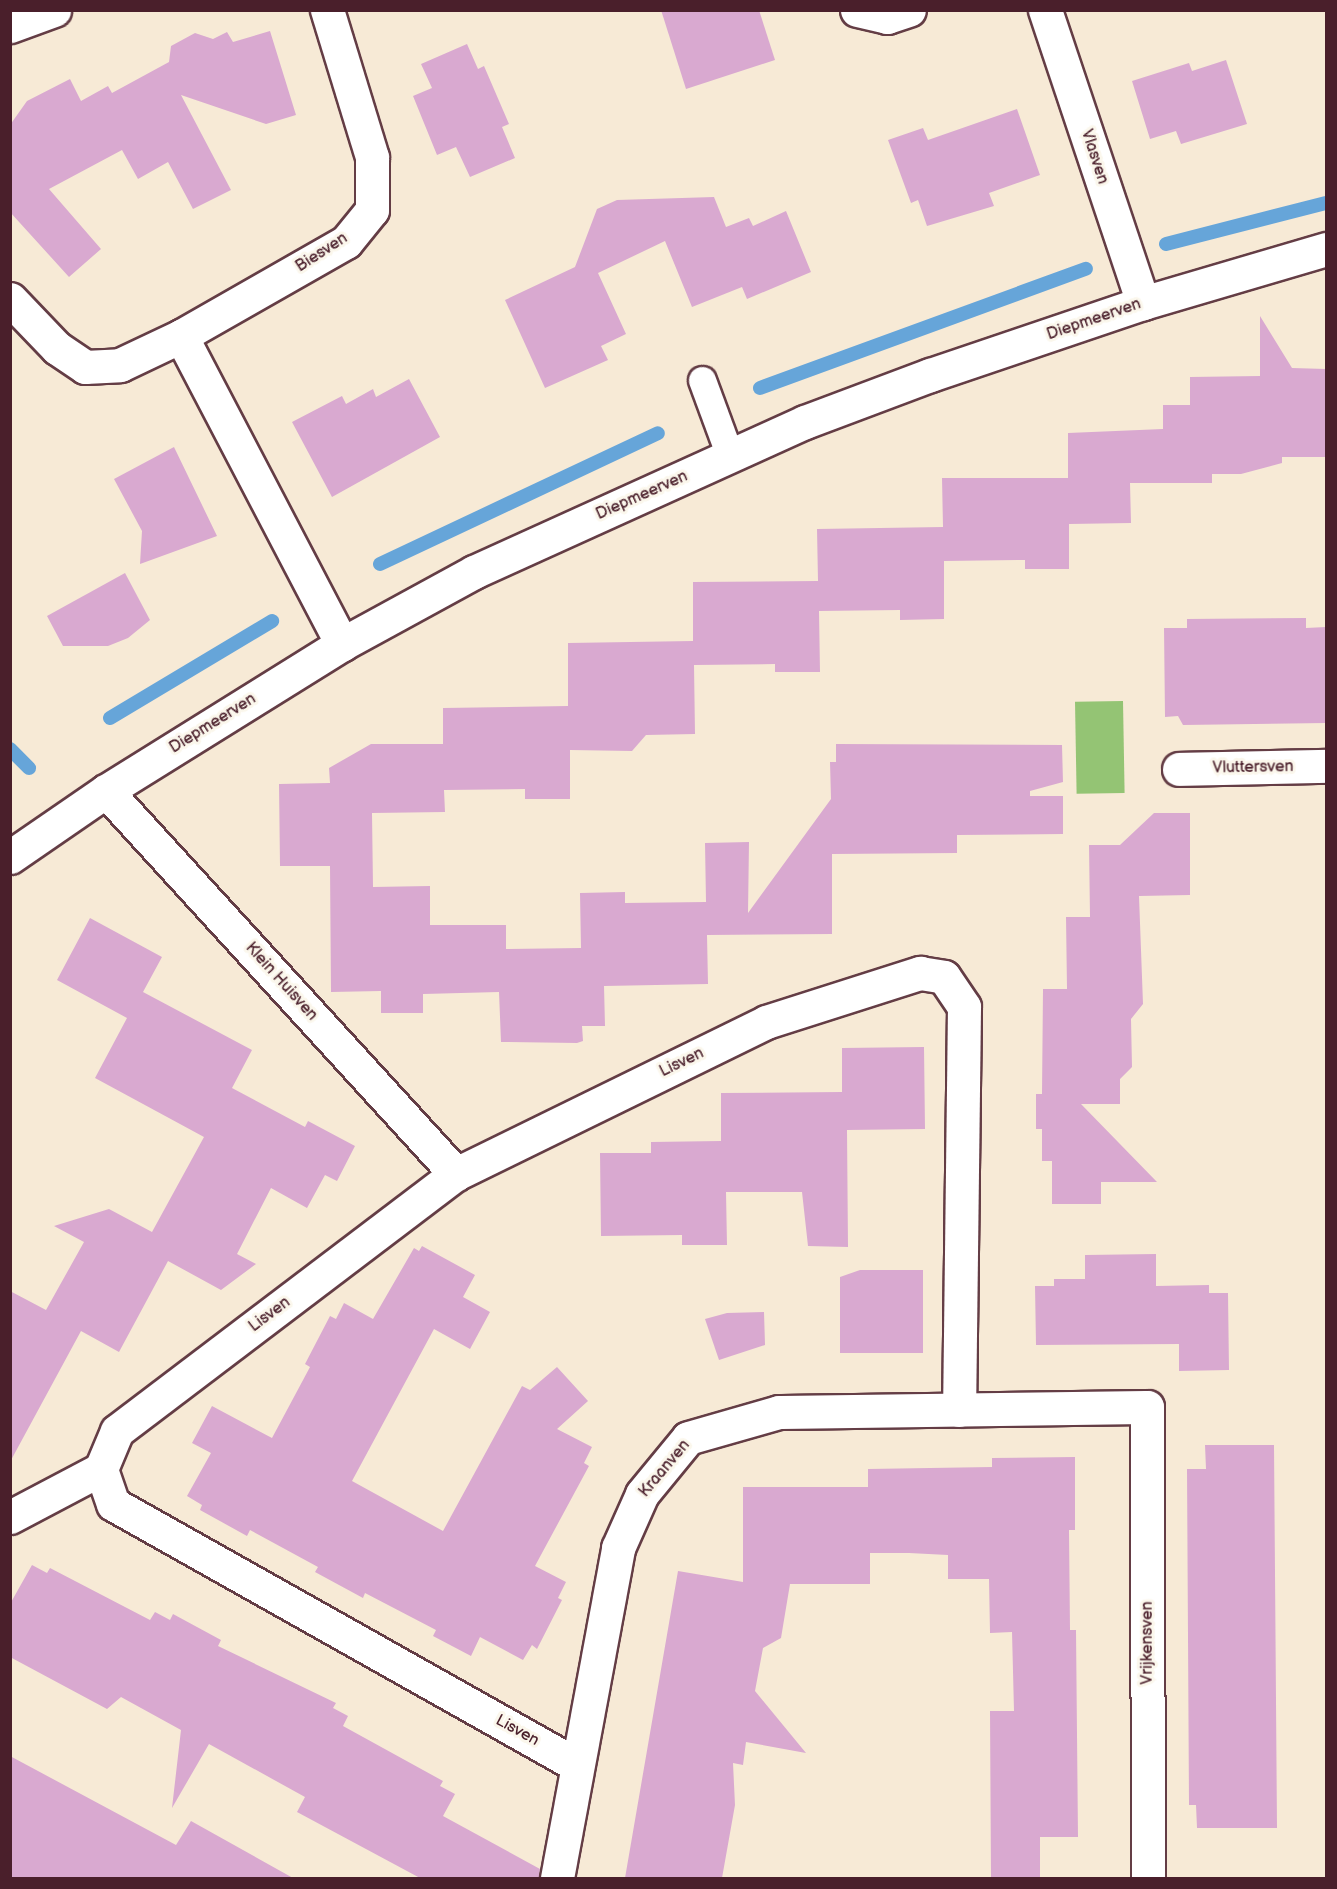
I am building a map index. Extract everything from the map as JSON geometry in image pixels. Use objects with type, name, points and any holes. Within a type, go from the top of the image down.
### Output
[{"type":"street","points":[[10,26],[54,10]]},
{"type":"street","name":"Biesven","points":[[10,299],[57,348],[85,367],[120,365],[181,336],[346,242],[372,210],[372,157],[327,10]]},
{"type":"street","points":[[857,10],[887,17],[909,10]]},
{"type":"street","name":"Vlasven","points":[[1045,10],[1143,303]]},
{"type":"street","name":"Diepmeerven","points":[[10,857],[106,791],[342,644],[474,572],[730,456],[930,375],[1143,303],[1326,249]]},
{"type":"street","points":[[181,336],[342,644]]},
{"type":"street","name":"Vluttersven","points":[[1179,769],[1326,766]]},
{"type":"street","name":"Klein Huisven","points":[[106,791],[456,1174]]},
{"type":"street","name":"Lisven","points":[[577,1765],[113,1504],[100,1469],[117,1431],[456,1174],[766,1022],[920,973],[944,977],[964,1007],[958,1410]]},
{"type":"street","name":"Kraanven","points":[[556,1878],[618,1548],[642,1494],[688,1438],[779,1412],[1147,1407]]},
{"type":"street","name":"Vrijkensven","points":[[1147,1407],[1148,1878]]},
{"type":"street","points":[[10,1516],[100,1469]]},
{"type":"lane","points":[[702,380],[730,456]]},
{"type":"green space","points":[[1123,701],[1125,793],[1077,794],[1075,702]]},
{"type":"building","points":[[661,10],[759,10],[775,60],[686,89]]},
{"type":"building","points":[[270,31],[296,115],[266,124],[181,95],[231,190],[193,209],[168,162],[138,179],[122,150],[49,189],[101,249],[69,277],[10,212],[10,125],[27,101],[70,79],[81,101],[108,86],[112,93],[169,62],[171,46],[195,33],[213,39],[227,32],[233,42]]},
{"type":"building","points":[[467,44],[478,69],[484,66],[509,124],[502,127],[515,158],[470,177],[456,147],[437,155],[413,96],[432,88],[421,64]]},
{"type":"building","points":[[1226,60],[1247,124],[1181,144],[1176,131],[1150,139],[1132,81],[1189,63],[1192,71]]},
{"type":"building","points":[[1017,109],[1040,175],[989,193],[994,206],[927,226],[918,200],[911,203],[888,140],[923,128],[928,140]]},
{"type":"building","points":[[714,197],[726,227],[749,218],[753,226],[786,211],[811,272],[747,299],[742,287],[692,307],[665,241],[598,273],[626,334],[601,346],[608,360],[545,388],[505,300],[575,267],[597,209],[617,200]]},
{"type":"building","points":[[1260,316],[1292,368],[1326,369],[1326,457],[1282,457],[1282,463],[1241,474],[1212,474],[1212,483],[1130,483],[1131,523],[1069,524],[1069,569],[1025,569],[1025,560],[944,561],[944,619],[900,620],[900,610],[819,611],[820,672],[775,672],[775,664],[694,665],[695,734],[646,735],[632,751],[570,750],[570,799],[525,799],[525,789],[444,790],[445,812],[372,813],[373,887],[430,886],[430,925],[506,925],[506,949],[581,948],[580,893],[625,892],[625,903],[706,902],[705,843],[749,842],[748,913],[831,799],[830,762],[836,762],[836,744],[1062,745],[1063,782],[1030,791],[1030,796],[1063,796],[1063,834],[957,835],[957,853],[832,854],[832,934],[707,935],[708,984],[604,986],[605,1026],[582,1026],[583,1041],[577,1043],[501,1042],[499,992],[423,994],[423,1013],[381,1013],[381,991],[331,992],[330,866],[280,866],[279,784],[330,783],[329,768],[371,744],[443,744],[443,708],[568,706],[568,643],[693,641],[693,582],[818,581],[817,529],[943,527],[942,478],[1068,478],[1068,433],[1163,429],[1163,405],[1190,405],[1190,377],[1260,376]]},
{"type":"building","points":[[409,379],[440,437],[332,497],[292,422],[342,396],[346,404],[373,389],[376,397]]},
{"type":"building","points":[[174,447],[217,536],[140,564],[142,531],[114,479]]},
{"type":"building","points":[[125,573],[150,620],[128,638],[108,646],[63,646],[47,616]]},
{"type":"building","points":[[1306,618],[1306,628],[1326,627],[1326,723],[1183,725],[1178,716],[1165,717],[1164,628],[1187,628],[1187,619]]},
{"type":"building","points":[[1154,813],[1190,813],[1190,895],[1139,896],[1143,1004],[1131,1019],[1132,1067],[1120,1079],[1120,1104],[1081,1104],[1157,1182],[1101,1182],[1101,1204],[1052,1204],[1052,1161],[1042,1161],[1042,1129],[1036,1129],[1036,1094],[1042,1094],[1043,989],[1067,989],[1066,917],[1090,917],[1089,845],[1120,845]]},
{"type":"building","points":[[90,918],[162,957],[143,992],[252,1050],[232,1088],[305,1127],[308,1121],[355,1146],[337,1181],[325,1175],[307,1208],[271,1188],[237,1254],[256,1264],[221,1290],[168,1261],[119,1352],[81,1331],[10,1462],[10,1291],[46,1310],[84,1242],[54,1226],[109,1209],[152,1232],[204,1137],[95,1078],[127,1018],[57,980]]},
{"type":"building","points":[[924,1047],[925,1129],[847,1130],[848,1247],[808,1246],[802,1192],[726,1192],[727,1245],[682,1245],[682,1235],[601,1236],[600,1153],[651,1153],[651,1142],[721,1141],[721,1093],[842,1092],[842,1048]]},
{"type":"building","points":[[422,1246],[475,1275],[463,1297],[490,1312],[470,1349],[434,1329],[352,1481],[443,1531],[522,1386],[530,1390],[557,1367],[588,1401],[557,1429],[592,1447],[584,1463],[589,1466],[535,1566],[566,1582],[558,1598],[562,1600],[537,1649],[532,1645],[523,1660],[480,1637],[471,1656],[433,1636],[436,1630],[365,1593],[363,1598],[315,1572],[318,1567],[250,1530],[247,1536],[200,1510],[202,1505],[187,1496],[211,1453],[192,1443],[212,1406],[272,1438],[310,1367],[305,1364],[330,1316],[336,1319],[344,1303],[373,1319],[414,1248],[419,1251]]},
{"type":"building","points":[[1156,1254],[1156,1286],[1209,1285],[1209,1293],[1228,1293],[1229,1370],[1179,1371],[1179,1344],[1036,1345],[1035,1286],[1054,1286],[1054,1279],[1085,1279],[1085,1255]]},
{"type":"building","points":[[860,1270],[923,1270],[923,1353],[840,1353],[840,1277]]},
{"type":"building","points":[[764,1312],[765,1345],[719,1360],[705,1319],[727,1313]]},
{"type":"building","points":[[1205,1445],[1274,1445],[1277,1828],[1197,1828],[1196,1805],[1189,1805],[1187,1469],[1206,1469]]},
{"type":"building","points":[[1075,1457],[1075,1530],[1069,1530],[1070,1630],[1076,1630],[1078,1837],[1040,1837],[1040,1878],[991,1878],[990,1711],[1014,1711],[1012,1632],[990,1633],[989,1579],[948,1579],[948,1555],[870,1553],[870,1584],[790,1584],[781,1638],[763,1648],[755,1691],[806,1753],[746,1742],[743,1765],[733,1763],[735,1805],[722,1878],[625,1878],[678,1571],[743,1582],[743,1487],[868,1487],[868,1469],[992,1467],[992,1458]]},
{"type":"building","points":[[32,1565],[47,1573],[50,1568],[150,1620],[155,1612],[170,1620],[173,1614],[221,1640],[218,1646],[336,1703],[333,1708],[348,1716],[343,1726],[443,1781],[440,1786],[455,1794],[443,1816],[540,1869],[539,1878],[420,1878],[297,1812],[305,1797],[209,1744],[172,1808],[181,1730],[121,1697],[107,1709],[10,1657],[10,1604]]},
{"type":"building","points":[[10,1756],[176,1845],[191,1821],[293,1878],[10,1878]]},
{"type":"waterway","points":[[1166,244],[1326,203]]},
{"type":"waterway","points":[[760,388],[1086,269]]},
{"type":"waterway","points":[[380,564],[658,433]]},
{"type":"waterway","points":[[110,718],[272,621]]},
{"type":"waterway","points":[[10,749],[29,768]]}]
